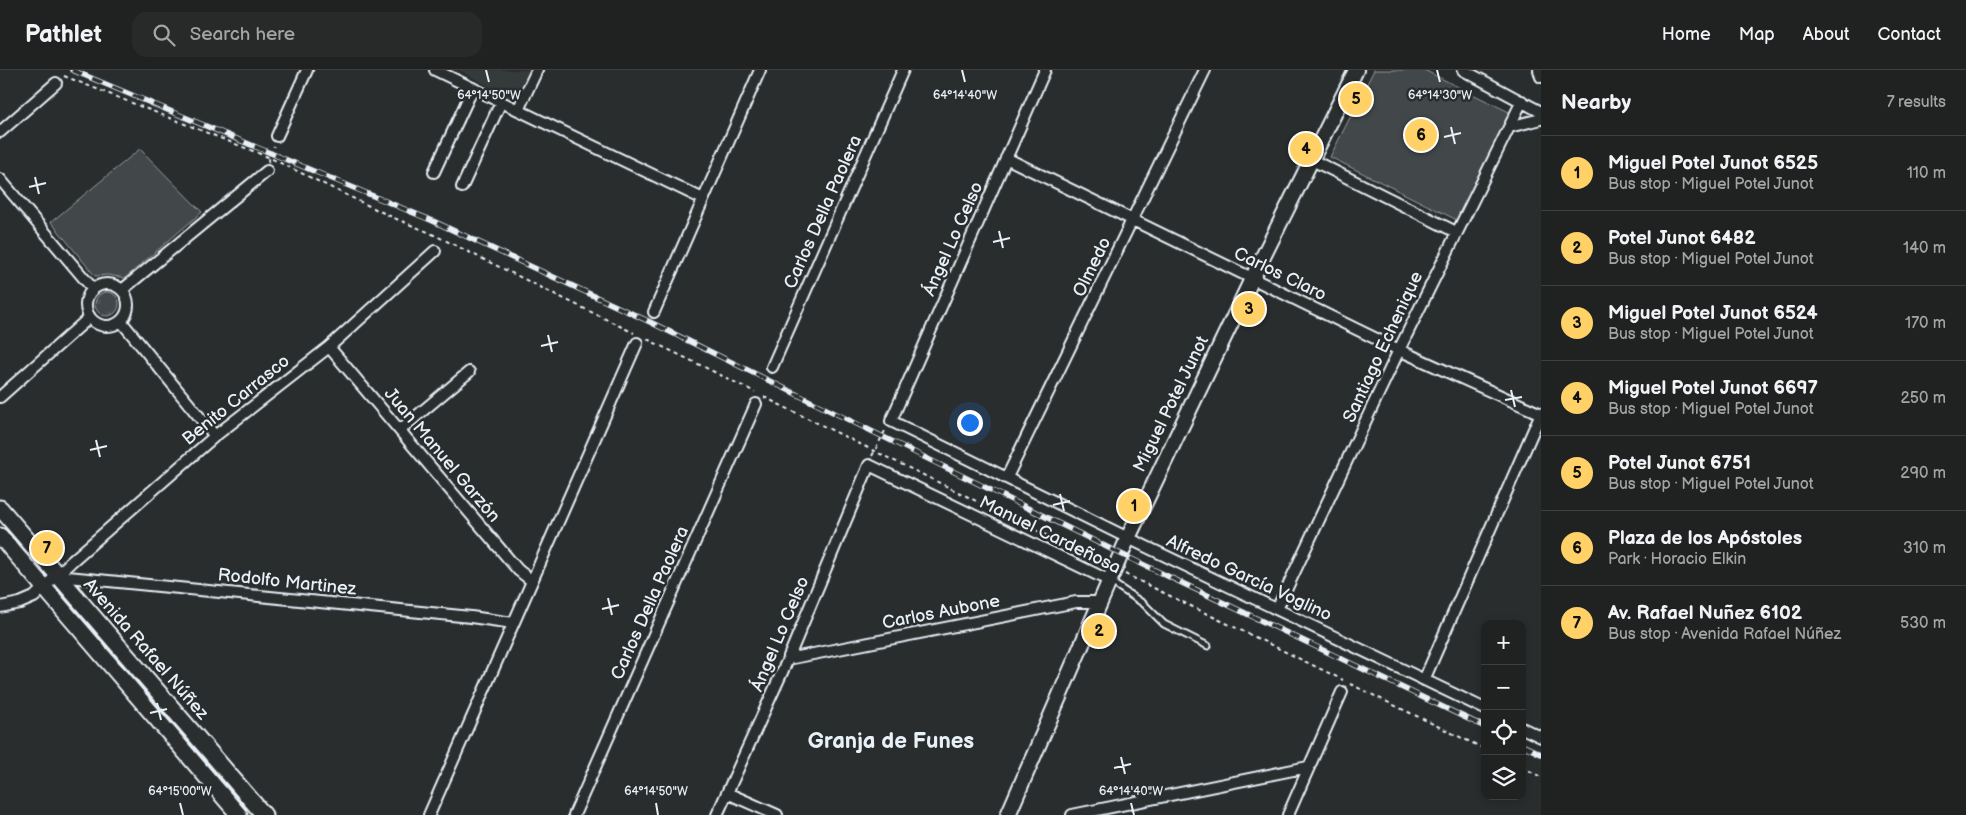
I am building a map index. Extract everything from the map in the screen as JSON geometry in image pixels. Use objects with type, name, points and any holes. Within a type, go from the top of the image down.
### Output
[{"type":"main road","name":"Miguel Potel Junot","points":[[1008,815],[1128,538],[1252,279],[1356,70]]},
{"type":"main road","name":"Avenida Rafael Núñez","points":[[0,508],[264,815]]},
{"type":"main road","name":"Avenida Rafael Núñez","points":[[0,536],[239,815]]},
{"type":"main road","points":[[16,554],[27,555],[47,576],[58,576]]},
{"type":"main road","points":[[44,588],[56,588],[80,612],[89,611]]},
{"type":"street","points":[[278,136],[307,70]]},
{"type":"street","points":[[435,70],[703,199]]},
{"type":"street","points":[[518,110],[537,70]]},
{"type":"street","points":[[654,312],[760,70]]},
{"type":"street","name":"Carlos Della Paolera","points":[[772,368],[903,70]]},
{"type":"street","name":"Ángel Lo Celso","points":[[891,421],[1045,70]]},
{"type":"street","name":"Olmedo","points":[[1007,477],[1205,70]]},
{"type":"street","points":[[1463,70],[1541,112]]},
{"type":"street","points":[[1539,70],[1541,77]]},
{"type":"street","points":[[0,132],[57,78]]},
{"type":"street","points":[[434,172],[473,88]]},
{"type":"street","points":[[462,187],[501,102]]},
{"type":"street","name":"Santiago Echenique","points":[[1277,609],[1456,232],[1522,102]]},
{"type":"street","points":[[1509,128],[1541,119]]},
{"type":"street","name":"Carlos Claro","points":[[1006,158],[1133,218],[1252,279],[1399,350],[1541,413]]},
{"type":"street","points":[[1312,160],[1456,232]]},
{"type":"street","points":[[122,290],[267,172]]},
{"type":"street","points":[[0,179],[93,289]]},
{"type":"street","name":"Benito Carrasco","points":[[0,607],[20,603],[34,597],[72,561],[215,436],[329,347],[435,251]]},
{"type":"street","points":[[102,284],[107,284],[118,286],[122,290],[127,298],[128,308],[121,321],[104,326],[90,317],[86,306],[89,294],[93,289],[102,284]]},
{"type":"street","points":[[0,398],[90,317]]},
{"type":"street","points":[[121,321],[215,436]]},
{"type":"street","points":[[429,815],[637,343]]},
{"type":"street","name":"Juan Manuel Garzón","points":[[329,347],[518,570],[532,581]]},
{"type":"street","points":[[400,430],[469,372]]},
{"type":"street","name":"Carlos Della Paolera","points":[[574,815],[756,404]]},
{"type":"street","points":[[1424,680],[1541,413]]},
{"type":"street","name":"Alfredo García Voglino","points":[[891,421],[1128,538],[1481,707]]},
{"type":"street","name":"Ángel Lo Celso","points":[[717,815],[788,659],[869,465]]},
{"type":"street","name":"Manuel Cardeñosa","points":[[869,465],[1112,575]]},
{"type":"street","name":"Rodolfo Martinez","points":[[58,576],[471,617],[513,623]]},
{"type":"street","name":"Carlos Aubone","points":[[788,659],[1076,602],[1100,602]]},
{"type":"street","points":[[1288,815],[1342,692]]},
{"type":"street","points":[[1526,730],[1541,737]]},
{"type":"street","points":[[1072,815],[1308,767]]},
{"type":"street","points":[[727,793],[777,815]]},
{"type":"lane","name":"Manuel Cardeñosa","points":[[1112,575],[1164,624],[1208,646]]},
{"type":"path","points":[[57,78],[268,157],[394,218],[428,232],[873,450],[1112,575],[1481,747]]},
{"type":"path","points":[[267,172],[268,157],[272,155],[278,136]]},
{"type":"path","points":[[869,465],[873,450],[891,421]]},
{"type":"path","points":[[1526,769],[1541,776]]},
{"type":"shaded area","points":[[459,70],[529,70],[515,100]]},
{"type":"green space","points":[[1374,70],[1424,70],[1511,113],[1457,220],[1330,157]]},
{"type":"green space","points":[[140,149],[202,212],[125,278],[108,275],[95,276],[51,222]]},
{"type":"green space","points":[[107,292],[116,295],[119,304],[116,313],[107,316],[98,313],[95,304],[98,295]]},
{"type":"railway","points":[[72,70],[433,221],[648,321],[1121,554],[1481,725]]},
{"type":"railway","points":[[1526,747],[1541,754]]},
{"type":"place","name":"Potel Junot 6751","points":[[1356,99]]},
{"type":"place","name":"Plaza de los Apóstoles","points":[[1421,135]]},
{"type":"place","name":"Miguel Potel Junot 6697","points":[[1306,149]]},
{"type":"place","name":"Miguel Potel Junot 6524","points":[[1249,309]]},
{"type":"place","name":"Miguel Potel Junot 6525","points":[[1134,506]]},
{"type":"place","name":"Av. Rafael Nuñez 6102","points":[[47,548]]},
{"type":"place","name":"Potel Junot 6482","points":[[1099,631]]},
{"type":"district","name":"Granja de Funes","points":[[891,741]]}]
